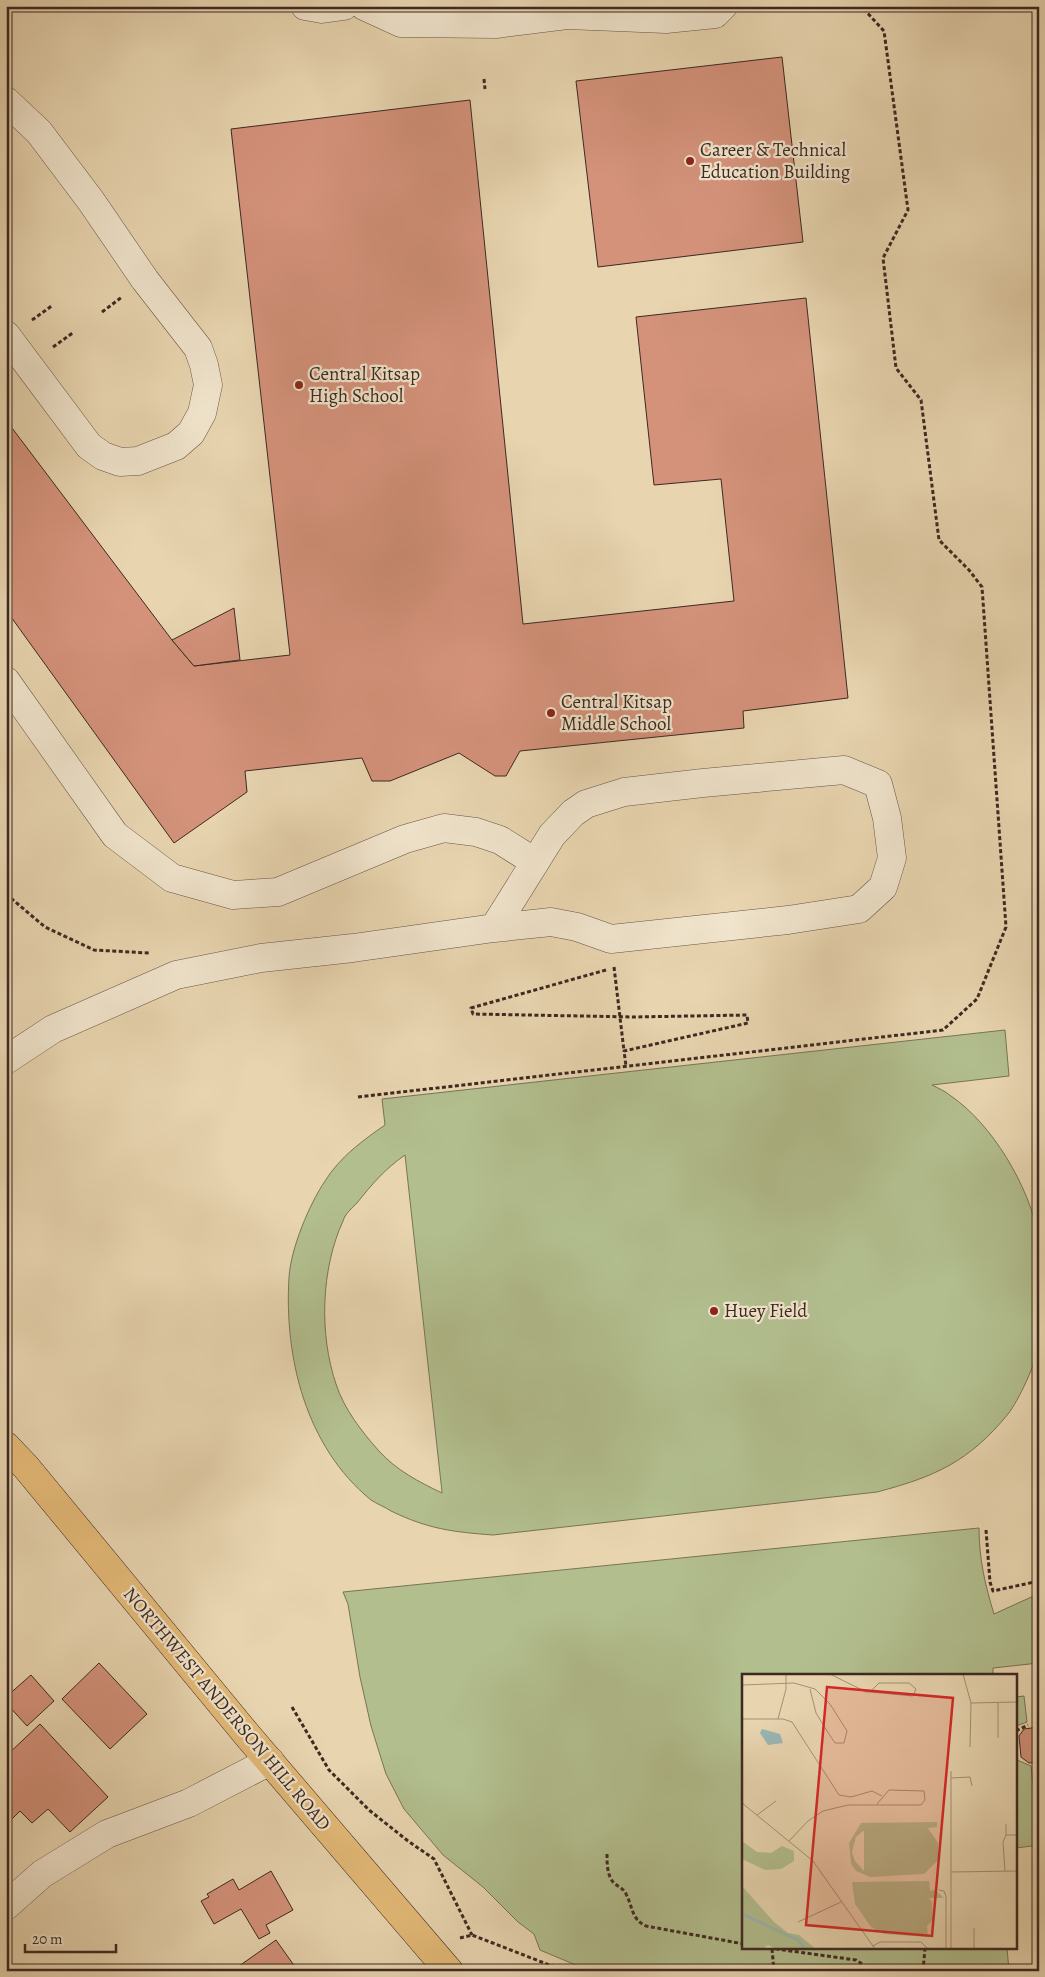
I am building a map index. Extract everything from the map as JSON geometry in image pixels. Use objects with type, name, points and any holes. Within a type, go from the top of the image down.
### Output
[{"type":"main road","name":"NORTHWEST ANDERSON HILL ROAD","points":[[6,1446],[26,1467],[270,1761],[449,1971]]},
{"type":"lane","points":[[305,6],[322,9],[344,6]]},
{"type":"lane","points":[[364,6],[401,23],[496,24],[573,11],[666,19],[715,14],[723,6]]},
{"type":"lane","points":[[6,101],[39,132],[91,201],[145,280],[198,348],[208,385],[202,414],[191,433],[176,446],[155,456],[138,461],[120,462],[103,456],[89,446],[17,329]]},
{"type":"lane","points":[[6,681],[115,835],[172,878],[233,895],[278,892],[405,839],[444,828],[476,832],[500,840],[535,862]]},
{"type":"lane","points":[[6,1060],[53,1029],[176,975],[261,958],[551,922],[577,927],[611,938],[788,920],[859,909],[883,887],[892,858],[887,818],[878,784],[844,770],[617,793],[586,804],[552,835],[494,928]]},
{"type":"lane","points":[[6,1906],[42,1874],[107,1834],[189,1803],[270,1761]]},
{"type":"path","points":[[358,1097],[943,1030],[977,999],[1006,927],[982,587],[969,570],[939,540],[921,400],[896,368],[883,258],[908,210],[884,31],[861,6]]},
{"type":"path","points":[[484,79],[485,89]]},
{"type":"path","points":[[102,312],[129,292]]},
{"type":"path","points":[[17,329],[54,305]]},
{"type":"path","points":[[48,351],[74,332]]},
{"type":"path","points":[[6,894],[45,927],[94,950],[150,953]]},
{"type":"path","points":[[611,938],[626,1066]]},
{"type":"path","points":[[614,967],[471,1008],[473,1014],[620,1017],[747,1015],[748,1023],[624,1051]]},
{"type":"path","points":[[986,1530],[990,1582],[993,1591],[1039,1581]]},
{"type":"path","points":[[292,1707],[328,1770],[369,1810],[434,1859],[472,1935]]},
{"type":"path","points":[[1018,1731],[1028,1725]]},
{"type":"path","points":[[607,1854],[609,1876],[614,1883],[626,1892],[634,1916],[640,1923],[646,1926],[742,1944]]},
{"type":"path","points":[[458,1938],[472,1935],[565,1971]]},
{"type":"path","points":[[771,1950],[774,1971]]},
{"type":"path","points":[[785,1950],[856,1960],[862,1964],[863,1971]]},
{"type":"path","points":[[923,1971],[925,1950]]},
{"type":"green space","name":"Huey Field","points":[[1005,1030],[1009,1076],[932,1085],[966,1108],[994,1139],[1017,1177],[1033,1216],[1040,1250],[1040,1334],[1038,1352],[1031,1371],[1008,1414],[994,1431],[964,1456],[933,1473],[877,1492],[493,1535],[441,1529],[404,1517],[371,1500],[349,1479],[330,1454],[315,1428],[304,1399],[296,1369],[288,1308],[290,1266],[307,1214],[319,1191],[337,1164],[360,1143],[385,1125],[382,1099]],"holes":[[[405,1155],[442,1493],[400,1470],[366,1436],[354,1420],[339,1393],[327,1344],[325,1323],[327,1280],[330,1260],[344,1218],[379,1177]]]},
{"type":"green space","points":[[979,1528],[983,1571],[994,1614],[1038,1594],[1039,1663],[993,1668],[993,1674],[742,1674],[742,1950],[1007,1950],[1009,1971],[590,1971],[540,1950],[534,1934],[518,1922],[483,1887],[443,1855],[404,1809],[386,1774],[371,1726],[360,1677],[348,1604],[343,1592]]},
{"type":"green space","points":[[1024,1696],[1027,1722],[1018,1725],[1018,1697]]},
{"type":"green space","points":[[1018,1760],[1031,1766],[1039,1845],[1018,1848]]},
{"type":"building","name":"Career & Technical Education Building","points":[[782,57],[803,242],[598,267],[576,81]]},
{"type":"building","points":[[470,100],[523,624],[734,601],[721,479],[654,485],[636,317],[806,298],[848,698],[743,711],[744,728],[520,751],[506,776],[495,776],[459,753],[390,781],[372,781],[362,758],[245,771],[247,792],[174,843],[6,610],[6,420],[172,640],[194,666],[290,655],[231,129]]},
{"type":"building","points":[[234,608],[240,660],[194,666],[172,640]]},
{"type":"building","points":[[99,1663],[147,1714],[110,1749],[62,1699]]},
{"type":"building","points":[[31,1675],[54,1701],[27,1726],[6,1703],[6,1697]]},
{"type":"building","points":[[40,1724],[108,1797],[70,1832],[48,1809],[32,1823],[20,1811],[12,1819],[6,1812],[6,1756]]},
{"type":"building","points":[[1039,1727],[1039,1762],[1029,1763],[1021,1757],[1019,1736],[1024,1729]]},
{"type":"building","points":[[271,1871],[293,1910],[266,1925],[270,1933],[259,1939],[241,1909],[214,1924],[201,1901],[209,1897],[207,1894],[233,1879],[239,1890]]},
{"type":"building","points":[[276,1940],[298,1971],[232,1971]]},
{"type":"place","name":"Career & Technical Education Building","points":[[690,161]]},
{"type":"place","name":"Central Kitsap High School","points":[[299,385]]},
{"type":"place","name":"Central Kitsap Middle School","points":[[551,713]]},
{"type":"place","name":"Huey Field","points":[[714,1311]]}]
